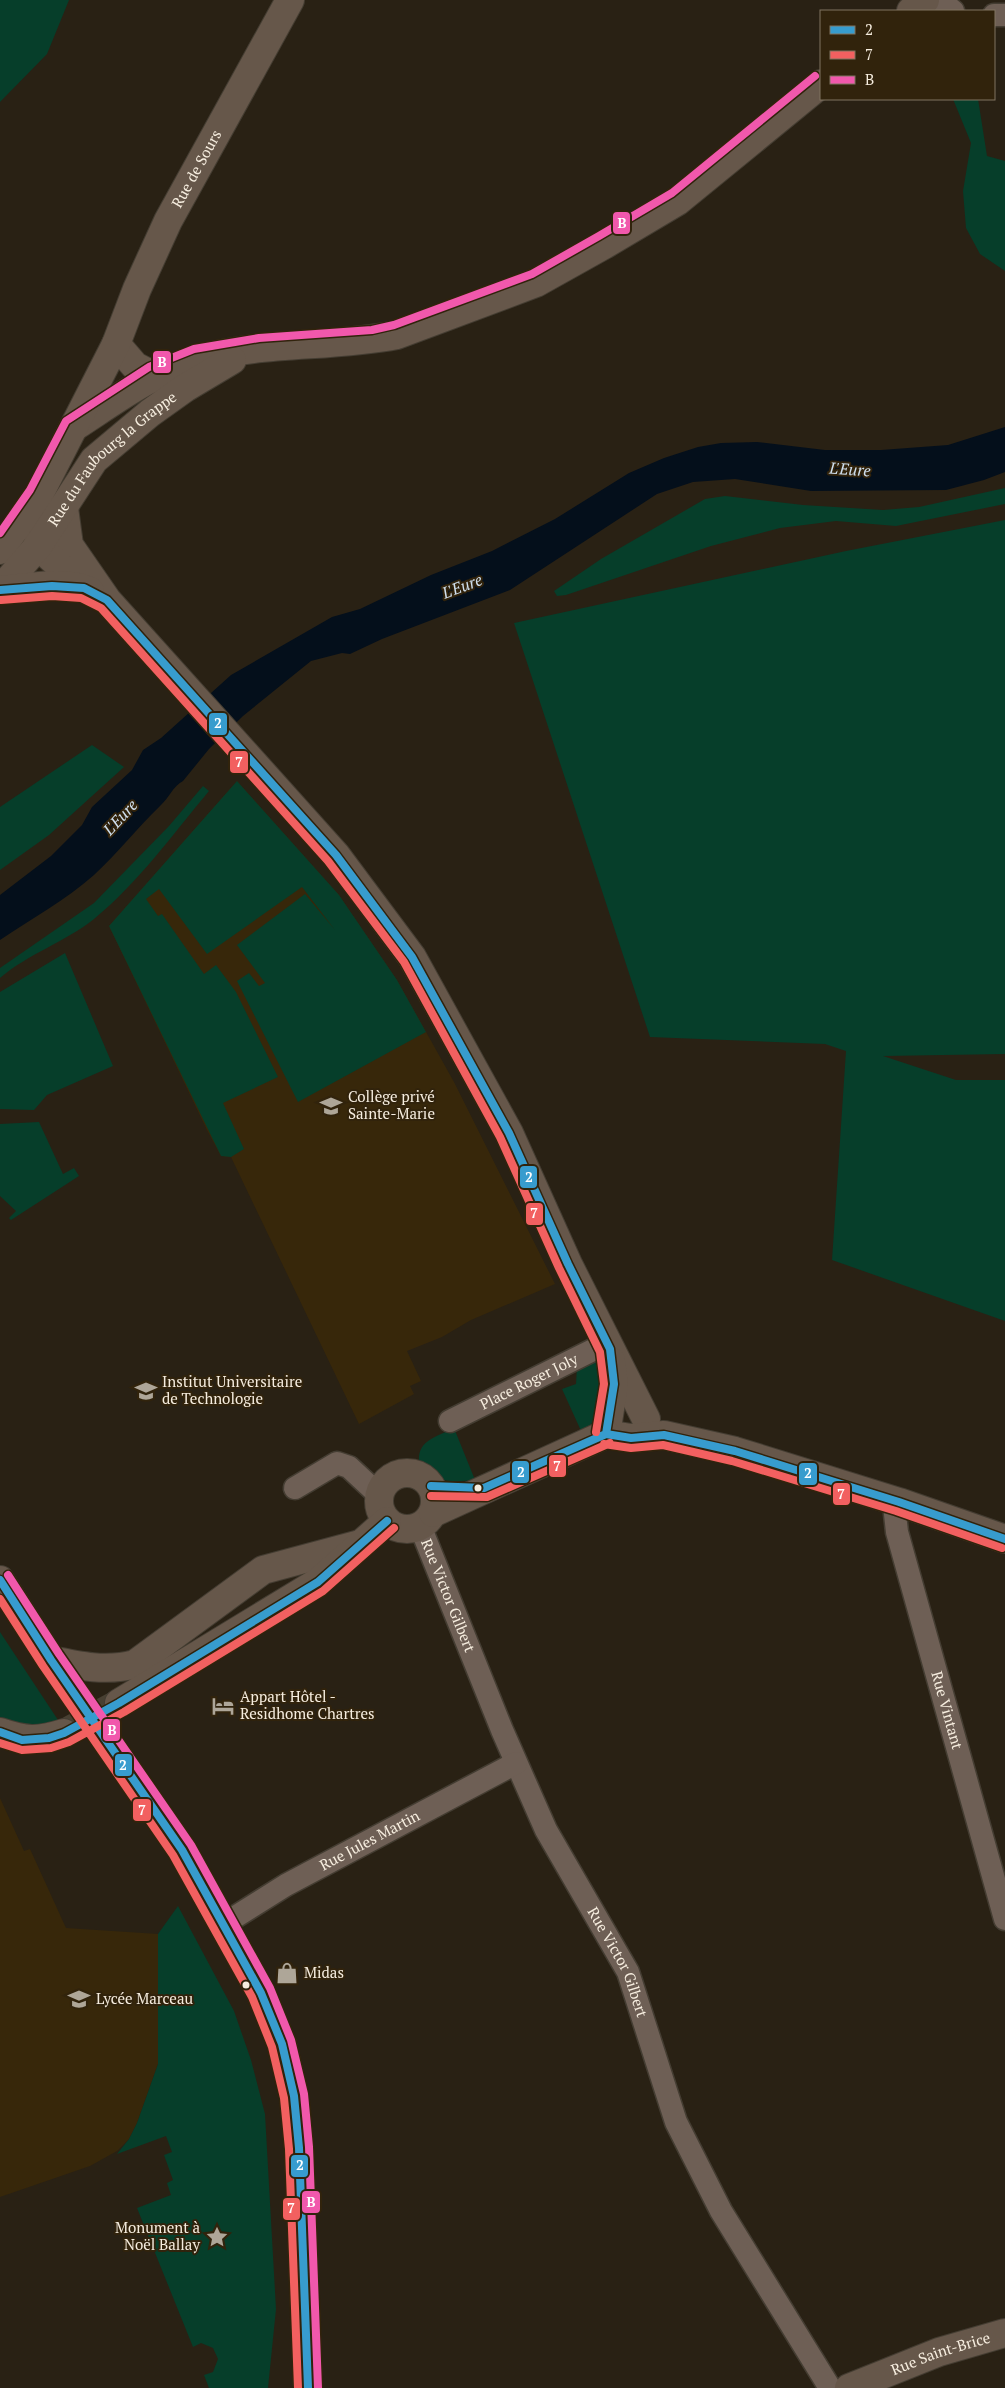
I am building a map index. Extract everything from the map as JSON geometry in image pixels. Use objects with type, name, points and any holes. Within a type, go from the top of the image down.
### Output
[{"type":"main road","name":"Rue de Sours","points":[[74,427],[116,344],[133,298],[168,221],[290,0]]},
{"type":"main road","points":[[912,10],[925,0]]},
{"type":"main road","name":"Rue du Faubourg la Grappe","points":[[1,549],[39,495],[74,427],[154,376],[197,359],[261,348],[373,340],[397,335],[536,284],[678,201],[820,85]]},
{"type":"main road","name":"Rue de Sours","points":[[94,460],[116,344]]},
{"type":"main road","points":[[116,344],[135,366],[154,376]]},
{"type":"main road","name":"Rue du Faubourg la Grappe","points":[[0,590],[38,546],[94,460],[157,408],[246,351]]},
{"type":"main road","points":[[38,546],[39,495]]},
{"type":"main road","points":[[64,508],[69,545],[95,594]]},
{"type":"main road","points":[[1,549],[69,545]]},
{"type":"main road","points":[[38,546],[95,594],[186,687],[336,855],[412,957],[509,1133],[608,1346],[655,1427]]},
{"type":"main road","points":[[0,590],[52,586],[95,594]]},
{"type":"main road","points":[[608,1346],[614,1384],[608,1425]]},
{"type":"main road","points":[[608,1425],[632,1438],[655,1427],[899,1502],[1005,1539]]},
{"type":"main road","points":[[383,1508],[392,1525],[406,1530],[608,1425]]},
{"type":"main road","points":[[119,1703],[318,1582],[360,1544],[383,1508],[387,1481],[401,1473],[416,1474],[431,1486],[435,1499],[427,1520]]},
{"type":"main road","points":[[431,1486],[484,1488]]},
{"type":"main road","points":[[51,1660],[79,1666],[117,1669],[135,1664],[263,1570],[360,1544]]},
{"type":"main road","points":[[0,1580],[51,1660],[182,1850],[261,1993],[282,2044],[294,2096],[305,2261],[308,2388]]},
{"type":"main road","points":[[0,1732],[22,1740],[39,1740],[64,1733]]},
{"type":"main road","name":"Rue Saint-Brice","points":[[849,2388],[939,2352],[1005,2333]]},
{"type":"main road","points":[[294,2388],[296,2379],[308,2358]]},
{"type":"street","points":[[940,0],[952,10]]},
{"type":"street","name":"Place Roger Joly","points":[[450,1421],[608,1346]]},
{"type":"street","points":[[295,1488],[337,1463],[349,1466],[383,1508]]},
{"type":"street","name":"Rue Vintant","points":[[899,1502],[896,1514],[897,1532],[1005,1919]]},
{"type":"street","name":"Rue Victor Gilbert","points":[[427,1520],[516,1763],[546,1830],[628,1972],[680,2130],[721,2211],[830,2388]]},
{"type":"street","name":"Rue Jules Martin","points":[[224,1924],[286,1885],[516,1763]]},
{"type":"shaded area","name":"Collège privé Sainte-Marie","points":[[237,781],[339,895],[397,980],[454,1082],[555,1284],[471,1320],[442,1337],[407,1351],[421,1381],[410,1386],[414,1394],[359,1424],[231,1157],[221,1156],[207,1130],[109,926]]},
{"type":"shaded area","name":"Lycée Marceau","points":[[0,1798],[24,1851],[30,1849],[66,1928],[158,1934],[158,2064],[137,2123],[129,2139],[117,2151],[90,2166],[0,2197]]},
{"type":"green space","points":[[0,0],[69,0],[47,54],[0,102]]},
{"type":"green space","points":[[953,100],[978,100],[987,156],[1005,161],[1005,271],[980,254],[966,228],[963,191],[971,143]]},
{"type":"green space","points":[[1005,488],[1005,504],[896,526],[836,521],[780,528],[711,546],[566,595],[557,596],[554,591],[601,559],[705,499],[725,496],[803,505],[883,510],[919,507]]},
{"type":"green space","points":[[1005,520],[1005,1054],[883,1056],[956,1080],[1005,1080],[1005,1321],[832,1260],[846,1051],[825,1044],[650,1037],[514,623],[846,551]]},
{"type":"green space","points":[[92,745],[124,767],[49,835],[0,870],[0,807]]},
{"type":"green space","points":[[237,781],[339,895],[397,980],[426,1032],[298,1102],[237,981],[249,973],[259,986],[265,983],[237,945],[305,894],[335,930],[302,887],[207,954],[159,889],[146,899],[158,916],[162,914],[204,974],[216,965],[236,992],[278,1077],[223,1103],[244,1149],[231,1157],[221,1156],[109,926]]},
{"type":"green space","points":[[203,786],[209,791],[155,858],[110,905],[71,935],[22,962],[0,978],[0,968],[94,903],[169,826]]},
{"type":"green space","points":[[65,953],[113,1066],[47,1095],[34,1110],[0,1109],[0,992]]},
{"type":"green space","points":[[39,1122],[63,1174],[74,1168],[79,1176],[11,1220],[9,1218],[16,1211],[0,1196],[0,1124]]},
{"type":"green space","points":[[591,1360],[602,1364],[603,1394],[597,1417],[582,1433],[562,1389],[576,1384],[577,1367]]},
{"type":"green space","points":[[454,1428],[475,1480],[453,1481],[439,1479],[420,1468],[419,1459],[423,1446],[433,1438]]},
{"type":"green space","points":[[0,1632],[58,1720],[43,1726],[29,1728],[14,1725],[0,1717]]},
{"type":"green space","points":[[178,1906],[234,2011],[251,2060],[265,2114],[276,2309],[268,2388],[209,2388],[204,2375],[213,2372],[218,2359],[213,2348],[201,2343],[193,2347],[137,2208],[171,2195],[167,2183],[173,2180],[164,2155],[172,2152],[166,2136],[117,2154],[129,2139],[137,2123],[158,2064],[158,1934]]},
{"type":"water","name":"L'Eure","points":[[1005,427],[1005,472],[984,480],[946,490],[811,491],[735,479],[693,482],[657,494],[510,590],[382,639],[350,654],[342,653],[311,661],[243,716],[209,749],[163,803],[94,875],[60,901],[0,940],[0,895],[51,856],[82,825],[92,807],[132,770],[143,750],[161,738],[231,675],[332,617],[360,609],[431,575],[492,551],[555,519],[629,473],[664,458],[698,447],[721,443],[757,442],[825,450],[881,450],[948,445]]},
{"type":"tunnel","points":[[64,1733],[119,1703]]},
{"type":"transit line","name":"B","points":[[0,533],[30,490],[66,421],[149,367],[194,349],[259,338],[372,330],[394,325],[532,274],[672,193],[815,76]]},
{"type":"transit line","name":"2","points":[[0,590],[52,586],[84,588],[107,600],[336,855],[412,957],[509,1133],[568,1264],[610,1349],[614,1384],[606,1434]]},
{"type":"transit line","name":"7","points":[[1,600],[52,596],[81,598],[101,608],[328,861],[404,962],[500,1137],[559,1268],[600,1352],[604,1384],[596,1432]]},
{"type":"transit line","name":"2","points":[[606,1434],[631,1438],[664,1435],[735,1451],[899,1502],[1005,1539]]},
{"type":"transit line","name":"2","points":[[431,1486],[484,1488],[606,1434]]},
{"type":"transit line","name":"7","points":[[431,1496],[487,1497],[610,1443]]},
{"type":"transit line","name":"7","points":[[604,1444],[631,1448],[663,1445],[732,1461],[896,1511],[1002,1548]]},
{"type":"transit line","name":"2","points":[[0,1732],[22,1740],[49,1738],[64,1733],[119,1703],[318,1582],[387,1521]]},
{"type":"transit line","name":"7","points":[[0,1743],[22,1750],[51,1748],[69,1742],[124,1712],[323,1591],[394,1528]]},
{"type":"transit line","name":"B","points":[[8,1575],[59,1654],[191,1845],[270,1988],[291,2040],[304,2094],[309,2147],[318,2388]]},
{"type":"transit line","name":"2","points":[[0,1580],[51,1660],[182,1850],[261,1993],[282,2044],[294,2096],[299,2148],[308,2388]]},
{"type":"transit line","name":"7","points":[[0,1599],[43,1666],[173,1855],[252,1997],[272,2047],[284,2098],[289,2149],[298,2388]]},
{"type":"place","name":"Collège privé Sainte-Marie","points":[[331,1106]]},
{"type":"place","name":"Institut Universitaire de Technologie","points":[[146,1391]]},
{"type":"place","name":"Appart Hôtel - Residhome Chartres","points":[[223,1706]]},
{"type":"place","name":"Midas","points":[[287,1973]]},
{"type":"place","name":"Lycée Marceau","points":[[79,1999]]},
{"type":"place","name":"Monument à Noël Ballay","points":[[217,2237]]}]
